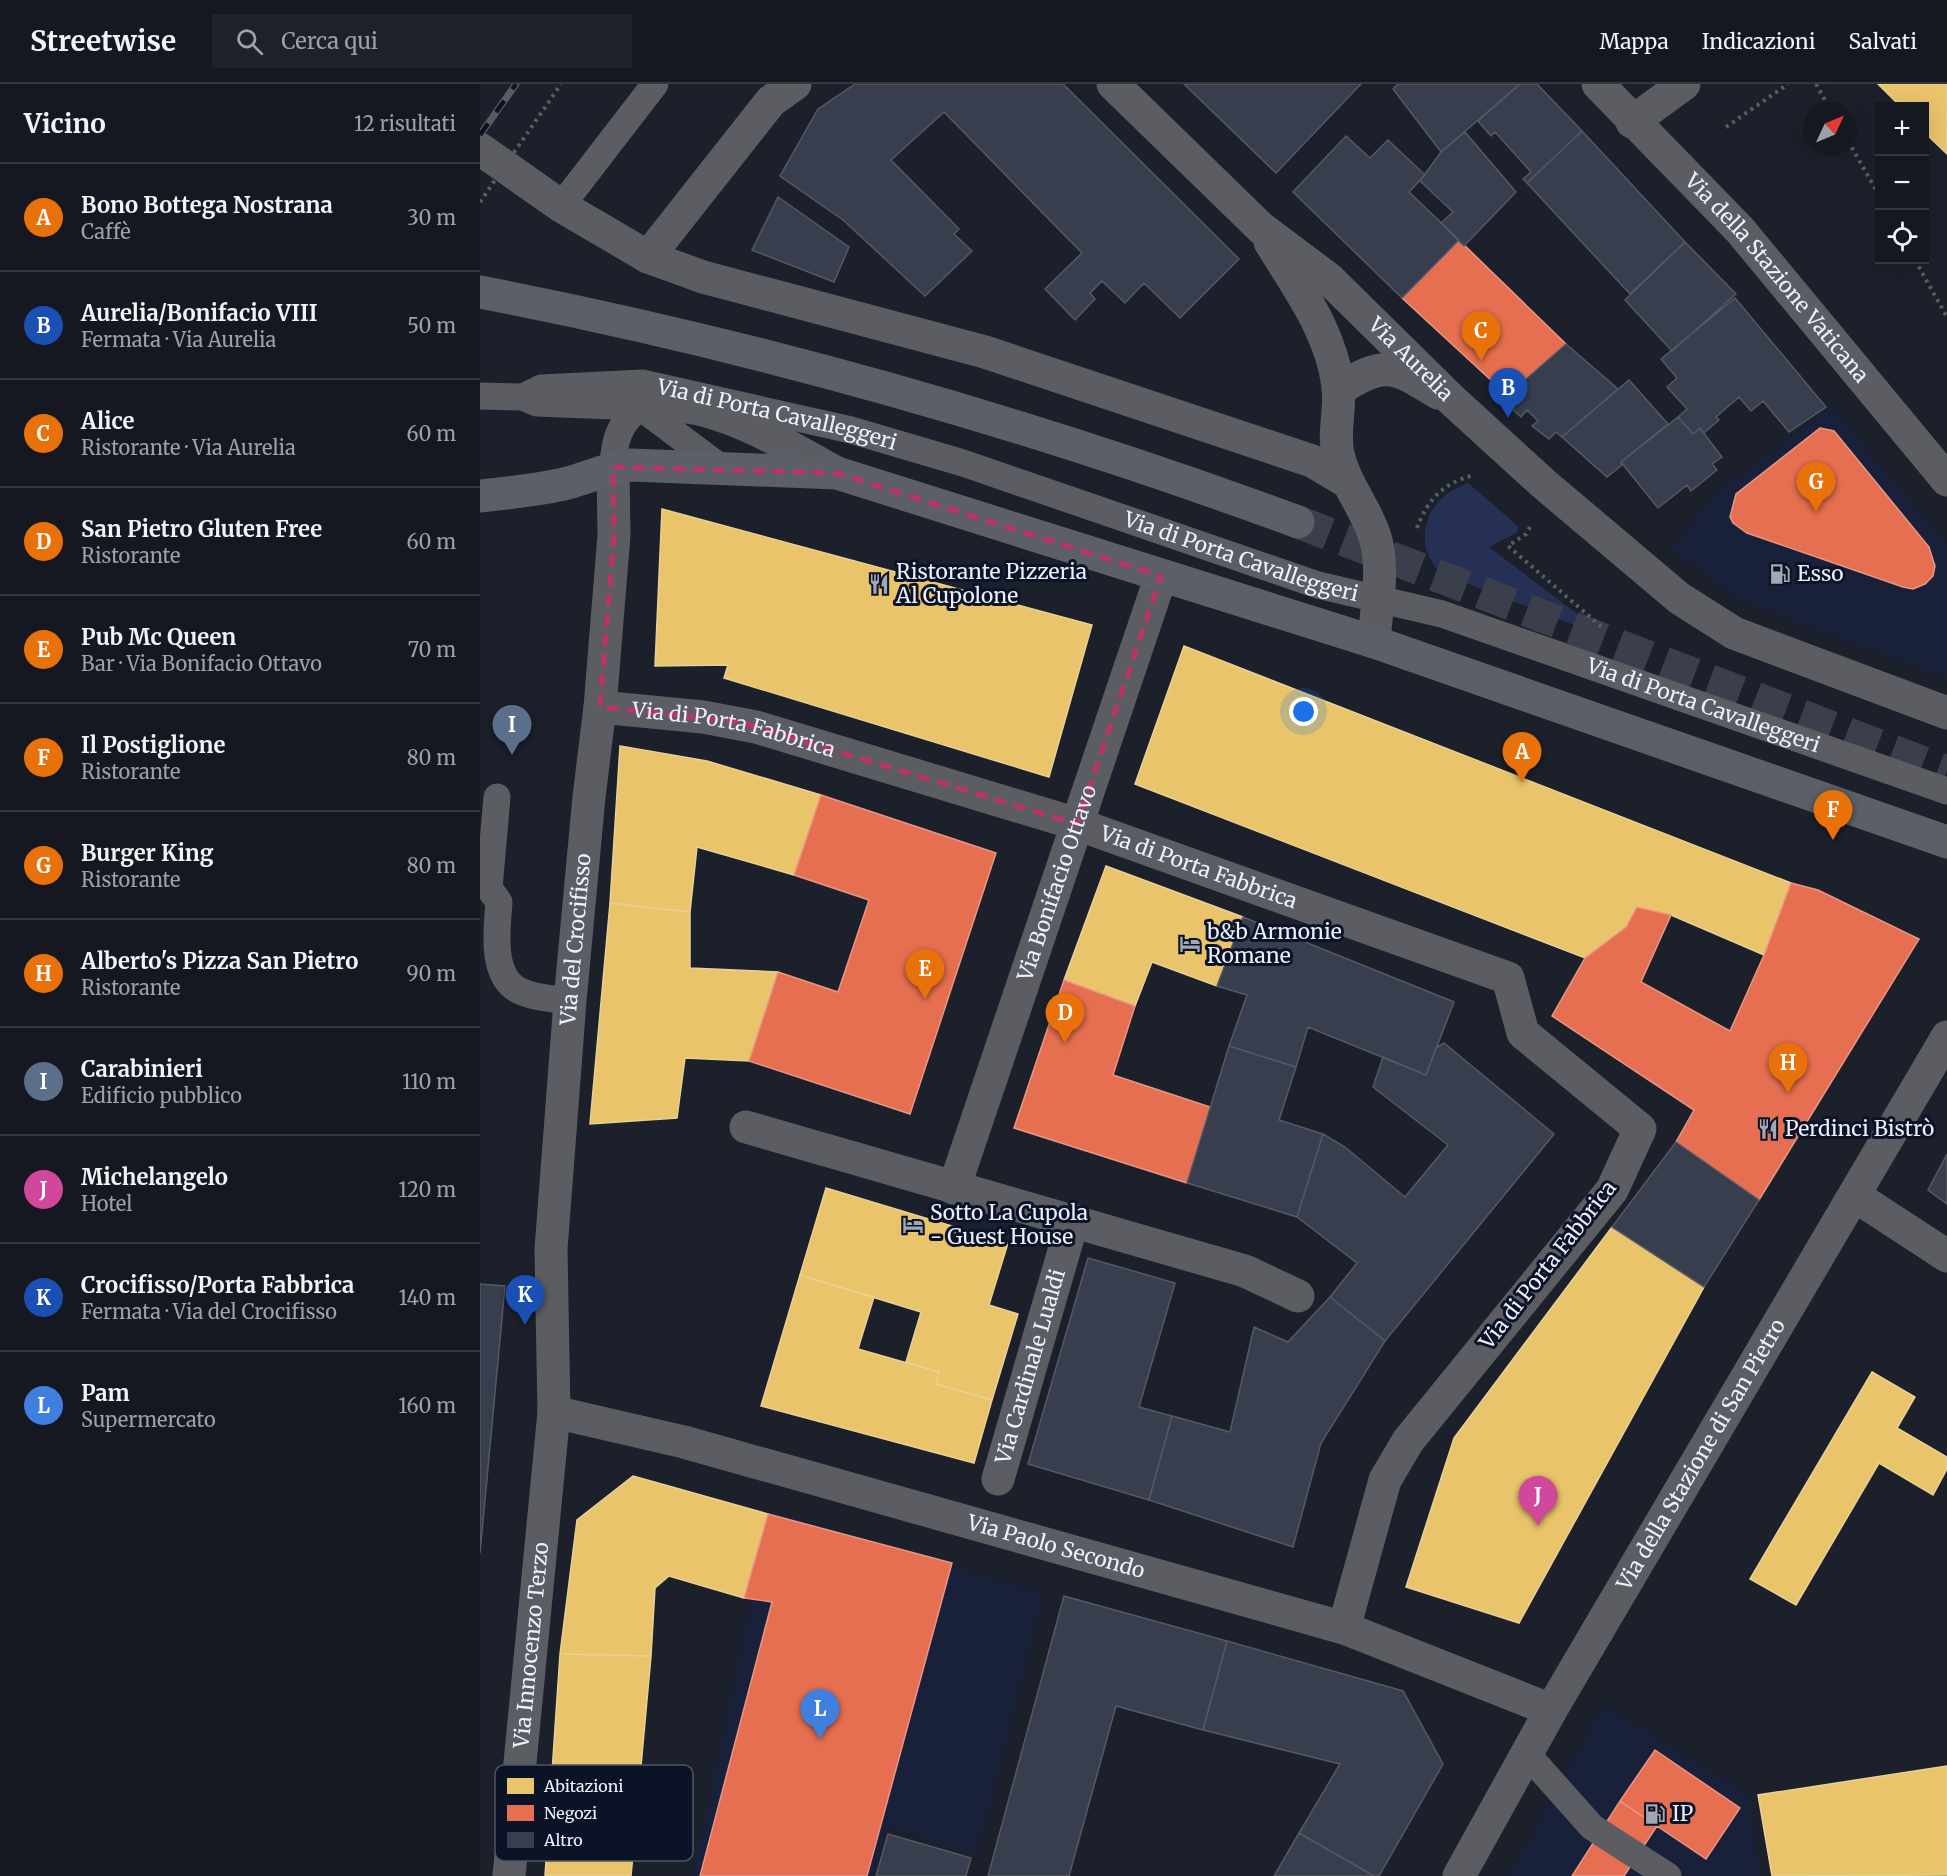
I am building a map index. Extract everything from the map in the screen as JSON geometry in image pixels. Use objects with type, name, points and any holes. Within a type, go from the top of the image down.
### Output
[{"type":"main road","points":[[480,292],[617,321],[913,394],[1148,467],[1298,522]]},
{"type":"main road","name":"Via di Porta Cavalleggeri","points":[[480,496],[569,483],[613,467],[650,464],[837,472],[1374,642],[1947,842]]},
{"type":"street","points":[[648,257],[771,101],[795,84]]},
{"type":"street","name":"Via Aurelia","points":[[1113,84],[1261,228],[1329,279],[1453,401],[1645,571],[1719,626],[1947,713]]},
{"type":"street","name":"Via della Stazione Vaticana","points":[[1598,84],[1632,122],[1740,230],[1947,480]]},
{"type":"street","points":[[1632,122],[1684,84]]},
{"type":"street","points":[[480,149],[561,206],[648,257],[703,277],[985,352],[1312,461],[1346,481]]},
{"type":"street","points":[[1261,228],[1330,345],[1338,390],[1336,436],[1346,481],[1364,510],[1380,559],[1374,642]]},
{"type":"street","points":[[1338,390],[1370,371],[1388,369],[1406,374],[1453,401]]},
{"type":"street","points":[[640,407],[660,404],[683,407],[731,419],[837,472]]},
{"type":"street","name":"Via del Crocifisso","points":[[554,1412],[552,1249],[570,1001],[589,797],[600,707],[614,535],[613,467]]},
{"type":"street","name":"Via Bonifacio Ottavo","points":[[954,1188],[1161,576]]},
{"type":"street","name":"Via di Porta Fabbrica","points":[[600,707],[740,722],[1077,824],[1508,978],[1523,1033],[1640,1129],[1612,1190],[1408,1441],[1385,1480],[1344,1628]]},
{"type":"street","name":"Via della Stazione di San Pietro","points":[[1459,1876],[1551,1710],[1947,1037]]},
{"type":"street","points":[[746,1127],[1245,1271],[1298,1296]]},
{"type":"street","points":[[1855,1196],[1947,1256]]},
{"type":"street","name":"Via Cardinale Lualdi","points":[[998,1479],[1073,1220]]},
{"type":"street","name":"Via Paolo Secondo","points":[[554,1412],[706,1449],[1344,1628],[1551,1710]]},
{"type":"street","name":"Via Innocenzo Terzo","points":[[520,1765],[554,1412]]},
{"type":"street","name":"Via Innocenzo Terzo","points":[[509,1876],[510,1861]]},
{"type":"lane","points":[[561,206],[655,84]]},
{"type":"lane","name":"Via di Porta Cavalleggeri","points":[[523,397],[541,388],[642,383],[851,430],[963,463],[1318,585],[1442,614],[1947,791]]},
{"type":"lane","points":[[480,396],[523,397],[537,403],[640,407],[719,466]]},
{"type":"lane","points":[[613,467],[618,433],[626,419],[640,407]]},
{"type":"lane","points":[[497,797],[489,888],[499,902],[497,937],[503,975],[510,984],[523,993],[570,1001]]},
{"type":"lane","points":[[1527,1754],[1592,1827],[1668,1876]]},
{"type":"path","points":[[480,202],[561,84]]},
{"type":"path","points":[[1726,127],[1788,84]]},
{"type":"path","points":[[1816,84],[1826,102]]},
{"type":"path","points":[[1857,156],[1875,188]]},
{"type":"path","points":[[1917,264],[1947,317]]},
{"type":"path","points":[[1417,533],[1420,521],[1432,498],[1444,487],[1476,475]]},
{"type":"path","points":[[1524,520],[1530,526],[1530,530],[1508,546],[1611,635]]},
{"type":"highlighted area","points":[[613,467],[837,473],[1161,576],[1077,824],[740,722],[600,707],[614,535]]},
{"type":"shaded area","points":[[1831,406],[1947,545],[1947,678],[1805,626],[1732,595],[1671,548],[1716,494]]},
{"type":"shaded area","points":[[1468,483],[1519,527],[1516,533],[1489,547],[1593,626],[1590,631],[1438,572],[1425,546],[1427,521],[1442,498]]},
{"type":"shaded area","points":[[770,1511],[1044,1594],[976,1856],[887,1827],[873,1876],[692,1876]]},
{"type":"shaded area","points":[[1603,1705],[1748,1794],[1760,1876],[1509,1876]]},
{"type":"building: Abitazioni","points":[[1878,84],[1947,84],[1947,154],[1929,137],[1929,102],[1896,102]]},
{"type":"building: Abitazioni","points":[[662,509],[1092,625],[1049,777],[724,678],[728,665],[655,666]]},
{"type":"building: Abitazioni","points":[[1184,646],[1791,883],[1764,955],[1671,915],[1637,907],[1626,927],[1585,958],[1135,784]]},
{"type":"building: Abitazioni","points":[[620,746],[707,761],[821,795],[794,875],[697,847],[690,912],[610,903]]},
{"type":"building: Abitazioni","points":[[1106,866],[1243,917],[1217,986],[1152,962],[1135,1006],[1064,980]]},
{"type":"building: Abitazioni","points":[[610,903],[690,912],[690,968],[778,972],[749,1061],[685,1058],[677,1118],[590,1124]]},
{"type":"building: Abitazioni","points":[[826,1188],[1008,1243],[989,1305],[1018,1314],[992,1400],[936,1384],[939,1372],[906,1362],[921,1312],[800,1275]]},
{"type":"building: Abitazioni","points":[[1612,1227],[1704,1287],[1519,1623],[1406,1587],[1454,1438]]},
{"type":"building: Abitazioni","points":[[800,1275],[874,1297],[858,1349],[939,1372],[936,1384],[992,1400],[974,1463],[761,1406]]},
{"type":"building: Abitazioni","points":[[1872,1372],[1915,1397],[1897,1428],[1947,1457],[1947,1469],[1933,1495],[1879,1463],[1796,1605],[1750,1579]]},
{"type":"building: Abitazioni","points":[[633,1476],[768,1514],[744,1598],[669,1576],[655,1588],[651,1656],[560,1654],[577,1520]]},
{"type":"building: Abitazioni","points":[[560,1654],[651,1656],[641,1765],[552,1765]]},
{"type":"building: Abitazioni","points":[[1947,1766],[1947,1875],[1772,1876],[1758,1795]]},
{"type":"building: Abitazioni","points":[[546,1861],[632,1861],[631,1876],[545,1876]]},
{"type":"building: Negozi","points":[[1459,240],[1566,344],[1507,395],[1402,298]]},
{"type":"building: Negozi","points":[[1820,428],[1834,431],[1929,547],[1935,566],[1933,576],[1925,584],[1913,589],[1903,587],[1747,533],[1733,523],[1730,517],[1736,494]]},
{"type":"building: Negozi","points":[[821,795],[996,853],[910,1114],[749,1061],[778,972],[838,992],[869,900],[794,875]]},
{"type":"building: Negozi","points":[[1791,883],[1818,890],[1919,939],[1759,1200],[1676,1142],[1694,1110],[1552,1016],[1585,958],[1626,927],[1637,907],[1671,915],[1641,982],[1730,1031],[1764,955]]},
{"type":"building: Negozi","points":[[1064,980],[1135,1006],[1113,1075],[1210,1107],[1187,1183],[1014,1128]]},
{"type":"building: Negozi","points":[[768,1514],[952,1563],[867,1876],[700,1876],[772,1602],[744,1598]]},
{"type":"building: Negozi","points":[[1655,1750],[1740,1808],[1706,1859],[1620,1801]]},
{"type":"building: Negozi","points":[[1620,1801],[1657,1826],[1624,1876],[1572,1876]]},
{"type":"building: Altro","points":[[855,84],[1063,84],[1239,259],[1180,318],[1144,283],[1125,303],[1102,281],[1090,293],[1095,299],[1075,320],[1045,289],[1082,253],[944,112],[891,160],[959,229],[954,234],[972,251],[925,296],[843,220],[780,176],[818,109]]},
{"type":"building: Altro","points":[[1184,84],[1361,84],[1276,173]]},
{"type":"building: Altro","points":[[1398,84],[1520,84],[1441,152],[1393,89]]},
{"type":"building: Altro","points":[[1520,84],[1537,84],[1582,131],[1527,183],[1523,179],[1531,172],[1495,132],[1491,136],[1478,121]]},
{"type":"building: Altro","points":[[1582,131],[1685,242],[1630,294],[1527,183]]},
{"type":"building: Altro","points":[[1465,132],[1516,192],[1464,246],[1441,223],[1453,212],[1420,181],[1441,152]]},
{"type":"building: Altro","points":[[1346,136],[1370,158],[1388,140],[1425,175],[1409,192],[1459,240],[1402,298],[1293,192]]},
{"type":"building: Altro","points":[[778,197],[849,247],[834,282],[752,250]]},
{"type":"building: Altro","points":[[1685,242],[1736,294],[1672,351],[1625,300]]},
{"type":"building: Altro","points":[[1735,298],[1826,407],[1789,432],[1763,401],[1751,411],[1739,397],[1716,417],[1719,420],[1704,433],[1700,428],[1693,434],[1678,417],[1687,409],[1667,387],[1677,378],[1661,359]]},
{"type":"building: Altro","points":[[1566,344],[1618,389],[1562,437],[1556,432],[1549,439],[1532,426],[1538,421],[1527,410],[1521,417],[1502,400]]},
{"type":"building: Altro","points":[[1629,380],[1668,424],[1621,462],[1622,465],[1607,477],[1562,437]]},
{"type":"building: Altro","points":[[1678,417],[1693,434],[1700,428],[1722,457],[1712,464],[1717,470],[1691,491],[1687,485],[1658,508],[1621,462]]},
{"type":"building: Altro","points":[[1243,917],[1454,1002],[1426,1075],[1308,1027],[1296,1067],[1229,1046],[1247,995],[1217,986]]},
{"type":"building: Altro","points":[[1444,1043],[1554,1134],[1385,1341],[1330,1297],[1357,1263],[1297,1217],[1323,1134],[1345,1147],[1405,1197],[1448,1145],[1373,1087],[1383,1057],[1426,1075],[1436,1048]]},
{"type":"building: Altro","points":[[1229,1046],[1296,1067],[1279,1120],[1323,1134],[1297,1217],[1187,1183]]},
{"type":"building: Altro","points":[[1676,1142],[1759,1200],[1704,1287],[1612,1227]]},
{"type":"building: Altro","points":[[1947,1154],[1947,1204],[1928,1190]]},
{"type":"building: Altro","points":[[1088,1258],[1175,1283],[1139,1407],[1172,1416],[1149,1500],[1028,1464]]},
{"type":"building: Altro","points":[[480,1284],[505,1286],[480,1553]]},
{"type":"building: Altro","points":[[1330,1297],[1385,1341],[1321,1443],[1293,1547],[1149,1500],[1172,1416],[1230,1432],[1254,1327],[1288,1342]]},
{"type":"building: Altro","points":[[1064,1596],[1227,1641],[1203,1730],[1116,1706],[1069,1876],[988,1876]]},
{"type":"building: Altro","points":[[1227,1641],[1403,1691],[1443,1764],[1379,1876],[1374,1876],[1299,1833],[1340,1764],[1203,1730]]},
{"type":"building: Altro","points":[[1299,1833],[1374,1876],[1274,1876]]},
{"type":"building: Altro","points":[[888,1834],[971,1858],[966,1876],[876,1876]]},
{"type":"tunnel","points":[[1298,522],[1947,772]]},
{"type":"railway","points":[[480,135],[516,84]]},
{"type":"place","name":"Alice","points":[[1481,361]]},
{"type":"place","name":"Aurelia/Bonifacio VIII","points":[[1508,418]]},
{"type":"place","name":"Burger King","points":[[1816,512]]},
{"type":"place","name":"Esso","points":[[1780,574]]},
{"type":"place","name":"Ristorante Pizzeria Al Cupolone","points":[[879,584]]},
{"type":"place","name":"Carabinieri","points":[[512,755]]},
{"type":"place","name":"Bono Bottega Nostrana","points":[[1522,782]]},
{"type":"place","name":"Il Postiglione","points":[[1833,840]]},
{"type":"place","name":"b&b Armonie Romane","points":[[1190,944]]},
{"type":"place","name":"Pub Mc Queen","points":[[925,999]]},
{"type":"place","name":"San Pietro Gluten Free","points":[[1065,1043]]},
{"type":"place","name":"Alberto's Pizza San Pietro","points":[[1788,1093]]},
{"type":"place","name":"Perdinci Bistrò","points":[[1768,1129]]},
{"type":"place","name":"Sotto La Cupola - Guest House","points":[[913,1225]]},
{"type":"place","name":"Crocifisso/Porta Fabbrica","points":[[525,1325]]},
{"type":"place","name":"Michelangelo","points":[[1538,1526]]},
{"type":"place","name":"Pam","points":[[820,1739]]},
{"type":"place","name":"IP","points":[[1655,1814]]}]
